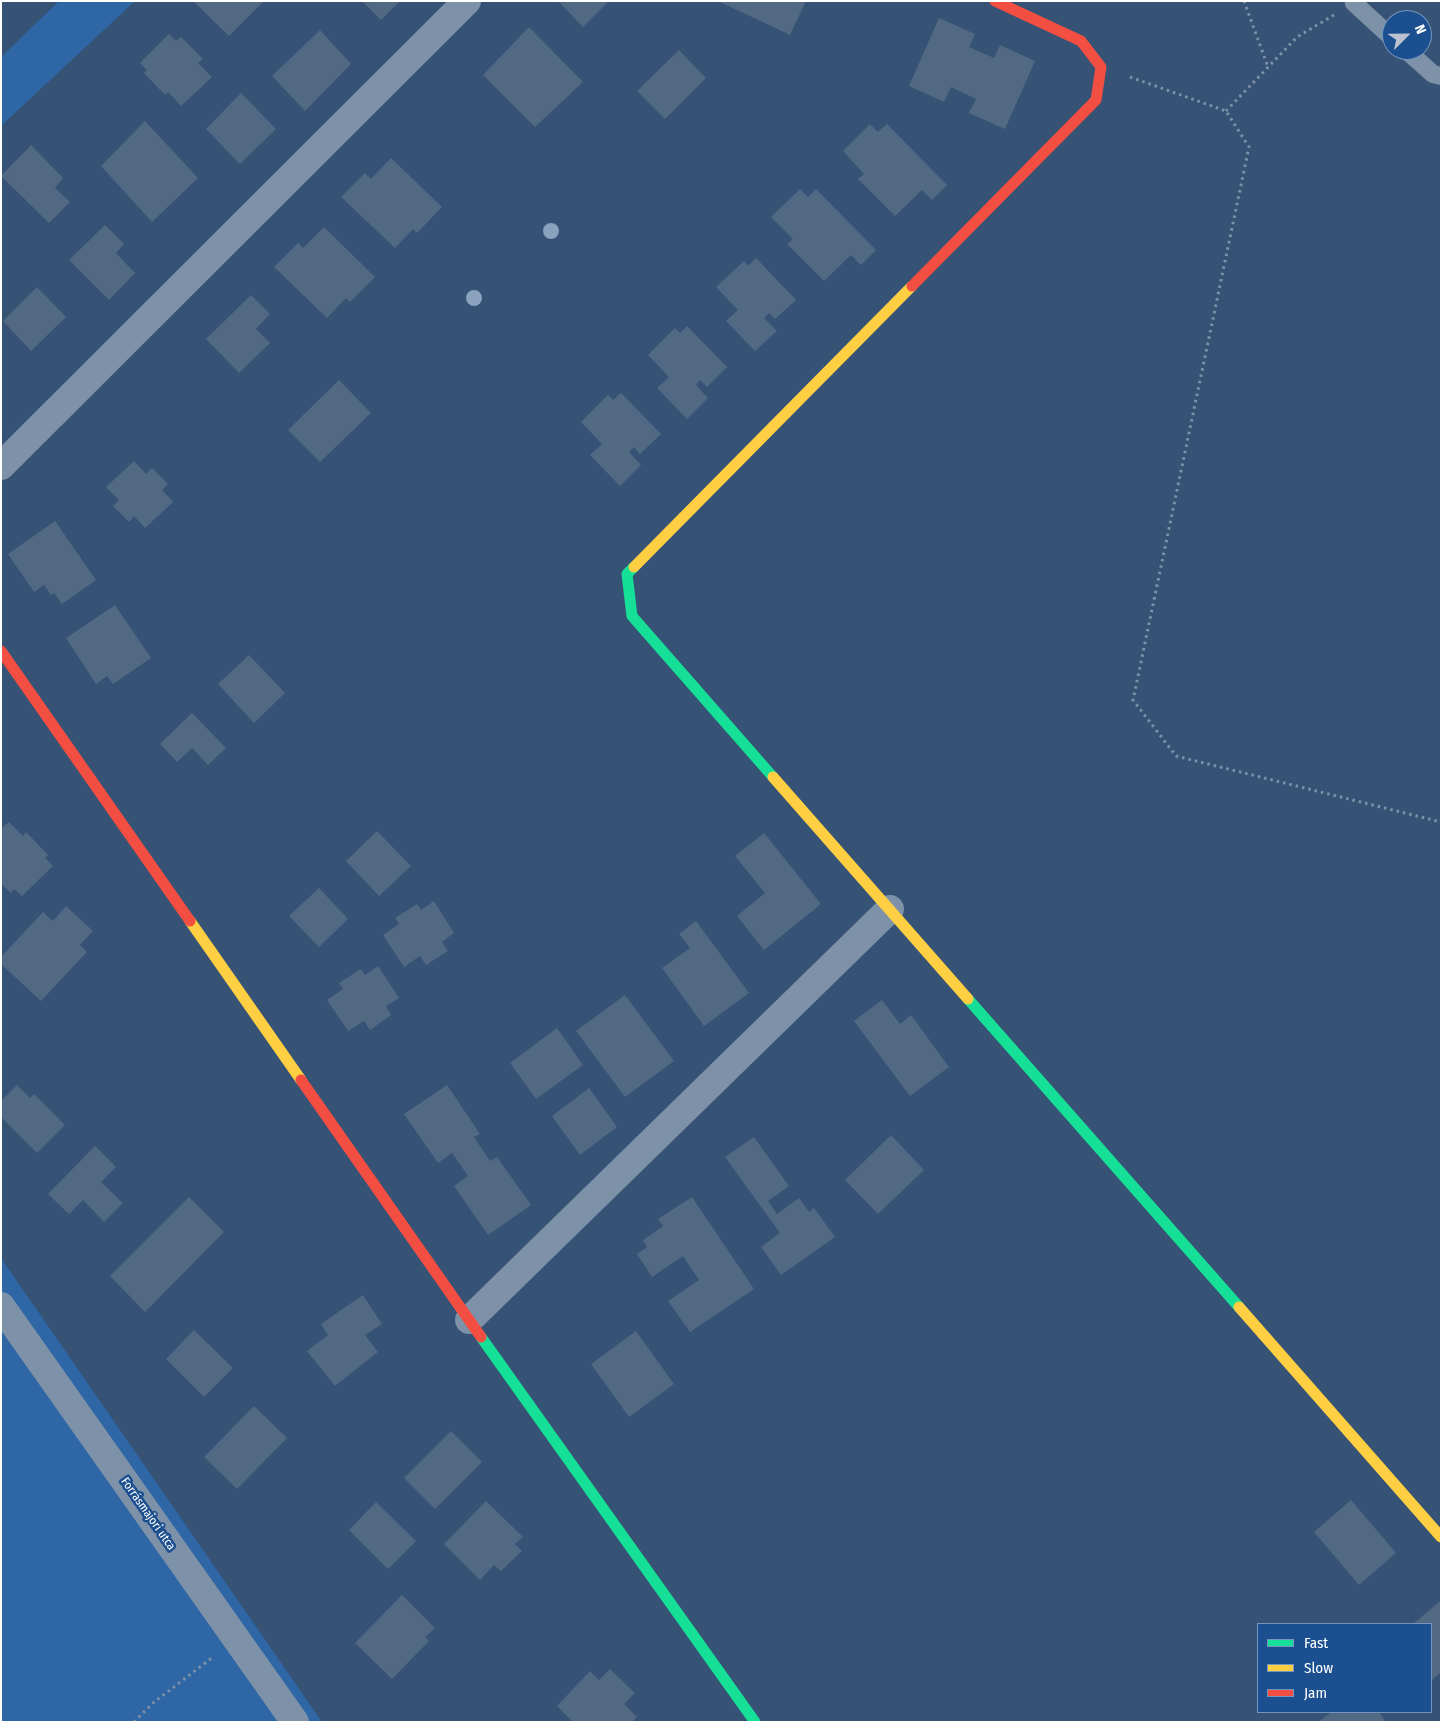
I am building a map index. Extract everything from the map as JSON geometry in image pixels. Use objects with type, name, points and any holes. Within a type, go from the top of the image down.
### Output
[{"type":"street","points":[[1,466],[467,1]]},
{"type":"street","points":[[995,1],[1081,41],[1101,67],[1096,100],[627,574],[632,616],[1441,1537]]},
{"type":"street","points":[[1,651],[469,1320],[755,1722]]},
{"type":"street","points":[[469,1320],[890,909]]},
{"type":"street","name":"Forrásmajori utca","points":[[1,1306],[295,1722]]},
{"type":"lane","points":[[1354,2],[1382,29]]},
{"type":"lane","points":[[1417,60],[1433,74],[1441,76]]},
{"type":"path","points":[[1244,1],[1268,67]]},
{"type":"path","points":[[1226,111],[1297,37],[1354,2]]},
{"type":"path","points":[[1101,67],[1226,111],[1249,147],[1133,700],[1176,756],[1441,822]]},
{"type":"path","points":[[134,1722],[153,1703],[237,1639]]},
{"type":"shaded area","points":[[59,1],[135,1],[1,126],[1,57]]},
{"type":"shaded area","points":[[1,1258],[322,1722],[1,1722]]},
{"type":"building","points":[[193,1],[264,1],[229,36]]},
{"type":"building","points":[[362,1],[400,1],[381,20]]},
{"type":"building","points":[[558,1],[609,1],[583,27]]},
{"type":"building","points":[[718,1],[806,1],[790,35]]},
{"type":"building","points":[[939,18],[975,34],[969,47],[994,58],[1000,45],[1035,61],[1005,129],[969,113],[976,99],[951,87],[944,102],[909,86]]},
{"type":"building","points":[[529,27],[583,82],[535,127],[483,75]]},
{"type":"building","points":[[320,30],[351,64],[305,111],[272,76]]},
{"type":"building","points":[[169,34],[176,41],[181,37],[203,59],[198,63],[212,77],[181,106],[168,92],[165,95],[144,73],[147,70],[140,63]]},
{"type":"building","points":[[679,50],[706,78],[665,119],[637,91]]},
{"type":"building","points":[[241,93],[276,129],[240,164],[206,129]]},
{"type":"building","points":[[145,121],[198,178],[152,222],[101,166]]},
{"type":"building","points":[[870,124],[878,132],[887,124],[947,185],[932,200],[922,190],[895,216],[858,179],[864,174],[843,151]]},
{"type":"building","points":[[31,145],[63,178],[55,188],[70,202],[49,223],[1,176]]},
{"type":"building","points":[[391,158],[442,207],[417,233],[413,229],[395,248],[341,197],[365,173],[371,179]]},
{"type":"building","points":[[800,189],[808,197],[816,189],[876,250],[861,265],[851,255],[824,281],[787,244],[793,239],[771,217]]},
{"type":"building","points":[[105,225],[124,244],[116,253],[135,273],[109,300],[69,260]]},
{"type":"building","points":[[324,227],[375,277],[350,302],[346,298],[327,318],[274,267],[298,243],[303,248]]},
{"type":"building","points":[[756,258],[796,300],[775,319],[769,313],[764,318],[777,331],[755,351],[726,321],[738,310],[716,287],[744,261],[748,266]]},
{"type":"building","points":[[37,287],[66,317],[31,351],[3,321]]},
{"type":"building","points":[[251,295],[270,314],[256,329],[270,343],[239,373],[206,339]]},
{"type":"building","points":[[687,326],[727,367],[707,387],[700,380],[696,385],[708,398],[687,419],[657,388],[669,377],[648,355],[675,328],[680,333]]},
{"type":"building","points":[[339,380],[371,413],[320,462],[288,430]]},
{"type":"building","points":[[621,393],[661,434],[640,454],[634,447],[629,452],[641,465],[620,486],[590,455],[602,444],[581,422],[608,395],[613,400]]},
{"type":"building","points":[[134,461],[146,474],[152,468],[168,484],[162,490],[173,502],[145,528],[134,516],[129,522],[113,506],[119,500],[106,487]]},
{"type":"building","points":[[55,521],[96,580],[62,604],[54,593],[51,595],[44,585],[34,592],[8,554]]},
{"type":"building","points":[[115,605],[151,658],[113,684],[107,676],[96,684],[66,638]]},
{"type":"building","points":[[249,655],[285,693],[254,723],[218,684]]},
{"type":"building","points":[[192,713],[226,748],[208,765],[192,748],[177,762],[160,744]]},
{"type":"building","points":[[9,822],[23,836],[26,832],[48,855],[45,858],[53,866],[22,896],[14,889],[11,893],[1,884],[1,829]]},
{"type":"building","points":[[377,831],[411,866],[379,896],[346,861]]},
{"type":"building","points":[[764,833],[821,904],[764,950],[737,916],[765,893],[735,856]]},
{"type":"building","points":[[319,888],[348,919],[319,947],[289,916]]},
{"type":"building","points":[[434,901],[454,933],[442,942],[448,951],[426,965],[420,956],[404,967],[383,935],[399,924],[395,918],[417,904],[421,910]]},
{"type":"building","points":[[66,906],[93,931],[80,945],[87,952],[41,1001],[1,964],[1,957],[43,912],[53,921]]},
{"type":"building","points":[[696,921],[749,993],[704,1026],[662,968],[690,948],[679,934]]},
{"type":"building","points":[[378,966],[399,998],[386,1006],[391,1015],[370,1030],[364,1021],[348,1031],[327,1000],[343,989],[339,983],[361,969],[365,975]]},
{"type":"building","points":[[625,995],[674,1061],[625,1097],[576,1031]]},
{"type":"building","points":[[882,1000],[900,1024],[911,1015],[949,1067],[910,1096],[854,1021]]},
{"type":"building","points":[[557,1028],[583,1065],[536,1099],[510,1063]]},
{"type":"building","points":[[17,1085],[30,1098],[34,1094],[65,1125],[37,1153],[1,1117],[1,1101]]},
{"type":"building","points":[[447,1085],[480,1134],[474,1137],[490,1161],[497,1157],[531,1205],[488,1235],[454,1186],[468,1176],[452,1153],[438,1163],[404,1114]]},
{"type":"building","points":[[589,1088],[617,1127],[580,1155],[552,1116]]},
{"type":"building","points":[[891,1135],[924,1170],[878,1214],[845,1180]]},
{"type":"building","points":[[754,1137],[789,1186],[768,1201],[777,1214],[799,1198],[809,1212],[814,1208],[835,1237],[781,1275],[761,1247],[780,1233],[725,1157]]},
{"type":"building","points":[[95,1146],[116,1167],[101,1182],[123,1203],[104,1222],[83,1200],[69,1214],[48,1194]]},
{"type":"building","points":[[189,1197],[224,1232],[145,1312],[110,1276]]},
{"type":"building","points":[[692,1197],[754,1289],[690,1332],[668,1301],[699,1280],[683,1256],[652,1277],[637,1254],[647,1247],[643,1240],[663,1226],[658,1219]]},
{"type":"building","points":[[363,1295],[382,1324],[365,1335],[378,1352],[335,1386],[307,1351],[328,1335],[321,1324]]},
{"type":"building","points":[[194,1330],[233,1368],[204,1397],[166,1359]]},
{"type":"building","points":[[636,1331],[674,1384],[629,1417],[591,1364]]},
{"type":"building","points":[[254,1406],[287,1438],[237,1489],[204,1457]]},
{"type":"building","points":[[451,1431],[482,1462],[435,1509],[404,1478]]},
{"type":"building","points":[[1351,1500],[1396,1553],[1359,1585],[1314,1532]]},
{"type":"building","points":[[486,1501],[523,1537],[515,1544],[522,1551],[501,1571],[494,1565],[480,1580],[444,1544]]},
{"type":"building","points":[[376,1502],[416,1541],[388,1569],[349,1530]]},
{"type":"building","points":[[402,1595],[435,1628],[425,1637],[429,1641],[392,1679],[355,1643]]},
{"type":"building","points":[[1440,1601],[1441,1672],[1432,1680],[1432,1623],[1414,1623]]},
{"type":"building","points":[[610,1669],[635,1693],[624,1704],[637,1717],[632,1722],[573,1722],[557,1706],[590,1671],[599,1680]]},
{"type":"building","points":[[1331,1713],[1380,1713],[1386,1722],[1318,1722]]},
{"type":"traffic: fast","points":[[634,567],[627,574],[632,616],[773,777]]},
{"type":"traffic: fast","points":[[968,999],[1239,1307]]},
{"type":"traffic: fast","points":[[481,1337],[755,1722]]},
{"type":"traffic: slow","points":[[634,567],[912,286]]},
{"type":"traffic: slow","points":[[773,777],[968,999]]},
{"type":"traffic: slow","points":[[190,921],[301,1080]]},
{"type":"traffic: slow","points":[[1239,1307],[1441,1537]]},
{"type":"traffic: jam","points":[[912,286],[1096,100],[1101,67],[1081,41],[995,1]]},
{"type":"traffic: jam","points":[[1,651],[190,921]]},
{"type":"traffic: jam","points":[[301,1080],[481,1337]]}]
